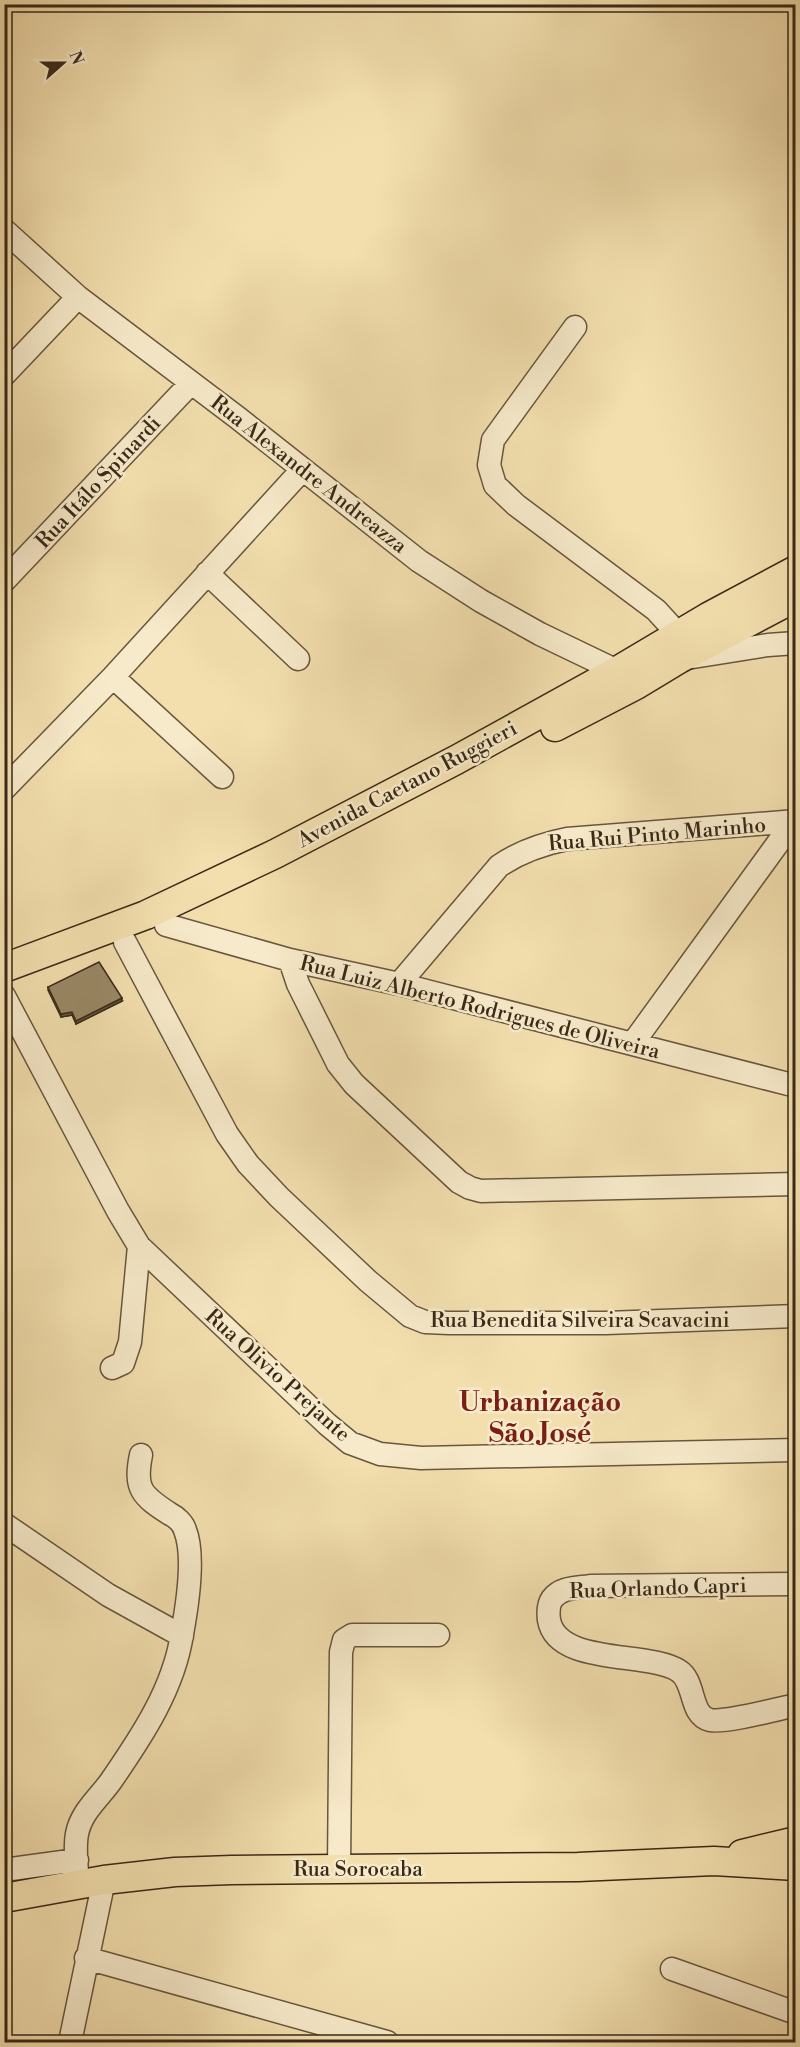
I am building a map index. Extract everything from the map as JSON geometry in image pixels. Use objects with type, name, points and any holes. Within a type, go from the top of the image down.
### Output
[{"type":"main road","name":"Avenida Caetano Ruggieri","points":[[719,625],[795,570]]},
{"type":"main road","name":"Avenida Caetano Ruggieri","points":[[4,988],[166,925],[244,888],[627,678],[679,646],[719,625],[795,597]]},
{"type":"main road","name":"Avenida Caetano Ruggieri","points":[[4,968],[146,915],[264,859],[456,760],[627,678]]},
{"type":"main road","name":"Rua Sorocaba","points":[[714,1861],[795,1841]]},
{"type":"main road","name":"Rua Sorocaba","points":[[4,1898],[86,1875],[339,1869],[578,1867],[714,1861],[795,1866]]},
{"type":"street","name":"Rua Alexandre Andreazza","points":[[4,230],[78,297],[419,561],[481,601],[627,678]]},
{"type":"street","points":[[4,375],[78,297]]},
{"type":"street","points":[[575,327],[493,440],[489,465],[495,485],[516,505],[656,610],[679,646],[795,644]]},
{"type":"street","name":"Rua Itálo Spinardi","points":[[4,581],[191,383]]},
{"type":"street","points":[[4,789],[113,677],[303,470]]},
{"type":"street","points":[[207,573],[298,659]]},
{"type":"street","points":[[719,625],[768,645]]},
{"type":"street","points":[[113,677],[222,777]]},
{"type":"street","points":[[633,1043],[795,821]]},
{"type":"street","name":"Rua Rui Pinto Marinho","points":[[399,984],[489,876],[514,856],[532,848],[567,839],[795,821]]},
{"type":"street","name":"Rua Luiz Alberto Rodrigues de Oliveira","points":[[166,925],[290,960],[399,984],[795,1086]]},
{"type":"street","name":"Rua Benedita Silveira Scavacini","points":[[125,942],[227,1134],[248,1164],[279,1197],[368,1281],[410,1316],[424,1322],[584,1323],[795,1316]]},
{"type":"street","points":[[290,960],[298,984],[339,1064],[354,1084],[459,1182],[470,1188],[493,1191],[795,1184]]},
{"type":"street","name":"Rua Olivio Prejante","points":[[4,996],[118,1211],[139,1246],[327,1424],[350,1443],[380,1454],[421,1458],[795,1450]]},
{"type":"street","points":[[112,1368],[123,1363],[128,1348],[139,1246]]},
{"type":"street","points":[[70,2043],[86,1958],[86,1875],[76,1835],[86,1811],[110,1782],[154,1713],[175,1667],[182,1636],[189,1582],[188,1541],[184,1527],[175,1517],[149,1500],[141,1490],[138,1469],[141,1455]]},
{"type":"street","points":[[4,1524],[108,1595],[182,1636]]},
{"type":"street","name":"Rua Orlando Capri","points":[[795,1584],[590,1586],[566,1589],[556,1594],[548,1605],[553,1633],[565,1643],[596,1653],[666,1666],[680,1671],[692,1690],[697,1708],[703,1717],[711,1720],[744,1716],[795,1705]]},
{"type":"street","points":[[339,1869],[341,1652],[344,1641],[352,1635],[438,1635]]},
{"type":"street","points":[[4,1870],[86,1875]]},
{"type":"street","points":[[86,1958],[387,2043]]},
{"type":"street","points":[[672,1968],[795,2013]]},
{"type":"building","points":[[99,962],[122,998],[76,1021],[72,1012],[61,1014],[48,987]]},
{"type":"district","name":"Urbanização São José","points":[[540,1418]]}]
